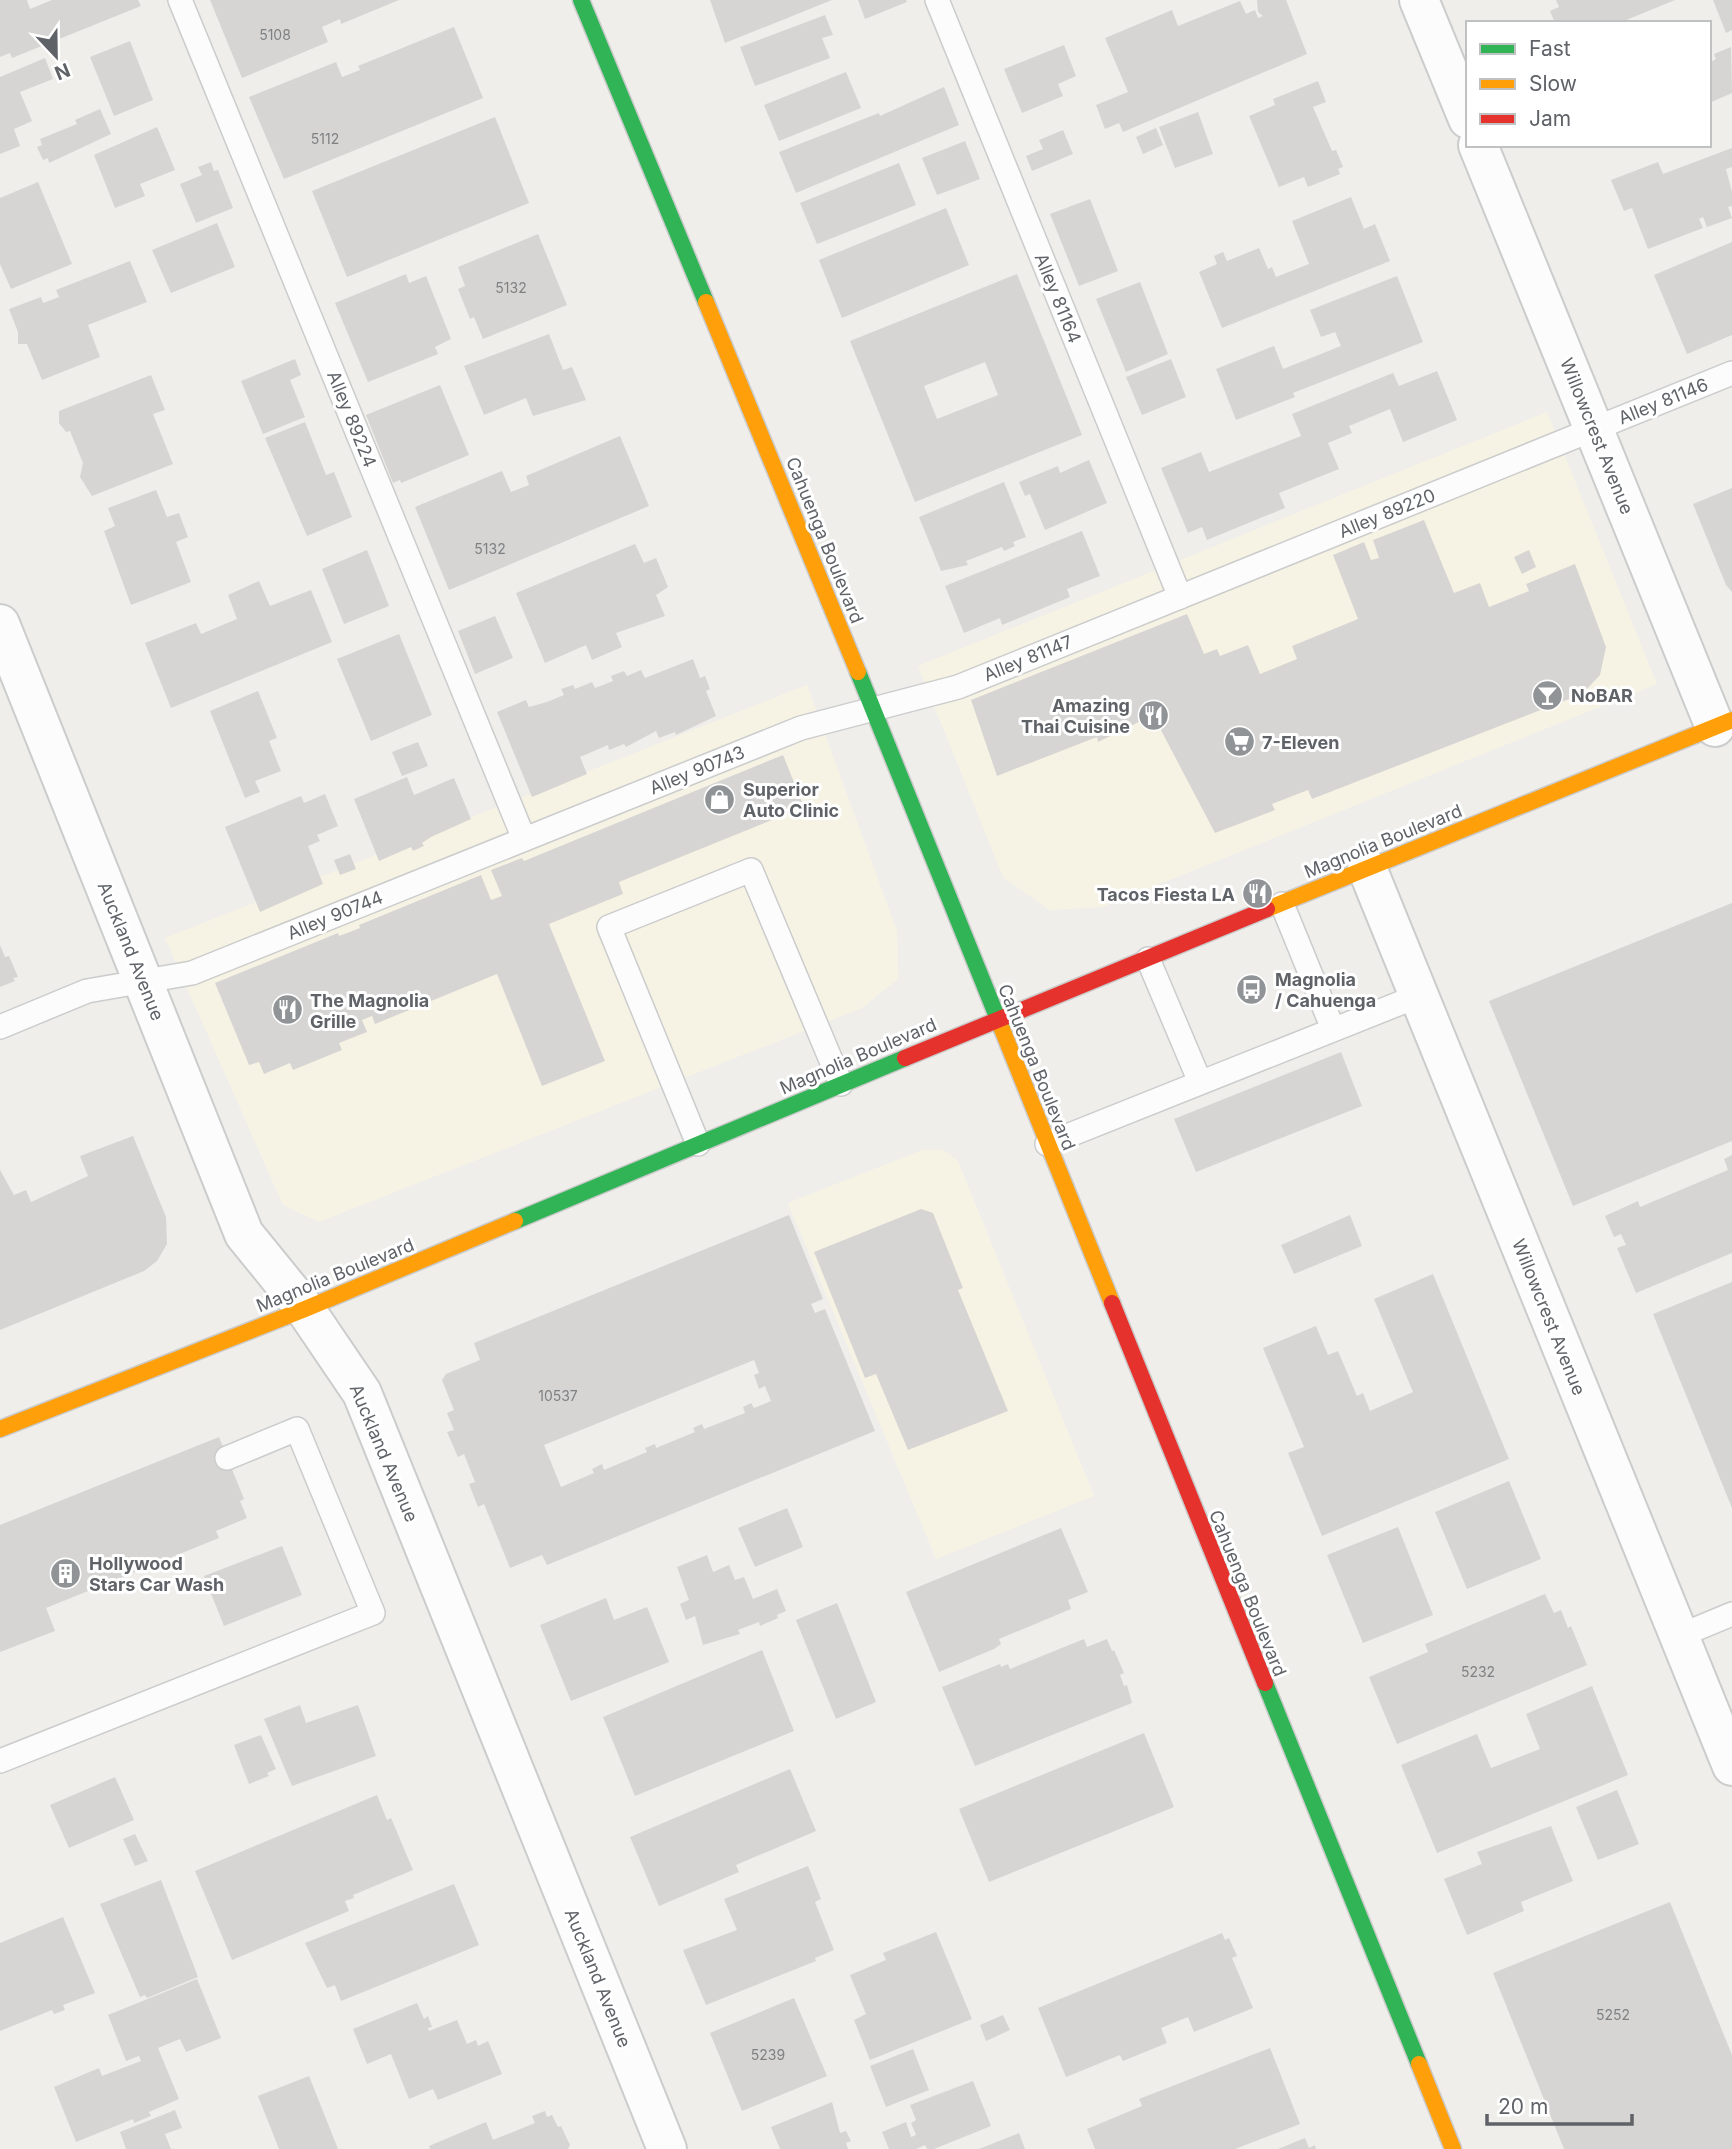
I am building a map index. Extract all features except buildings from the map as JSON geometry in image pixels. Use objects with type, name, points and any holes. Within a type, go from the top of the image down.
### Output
[{"type":"main road","name":"Cahuenga Boulevard","points":[[581,0],[873,709],[1452,2149]]},
{"type":"main road","name":"Magnolia Boulevard","points":[[0,1429],[305,1309],[998,1019],[1724,724]]},
{"type":"street","points":[[1419,0],[1466,114]]},
{"type":"street","name":"Willowcrest Avenue","points":[[1479,147],[1594,428],[1724,724]]},
{"type":"street","name":"Auckland Avenue","points":[[0,624],[244,1234],[305,1309],[362,1393],[667,2149]]},
{"type":"street","name":"Willowcrest Avenue","points":[[1367,868],[1732,1766]]},
{"type":"lane","name":"Alley 89224","points":[[180,0],[524,839]]},
{"type":"lane","name":"Alley 81164","points":[[937,0],[1180,597]]},
{"type":"lane","name":"Alley 81146","points":[[1594,428],[1732,373]]},
{"type":"lane","name":"Alley 89220","points":[[1180,597],[1594,428]]},
{"type":"lane","name":"Alley 81147","points":[[873,709],[958,687],[1180,597]]},
{"type":"lane","name":"Alley 90743","points":[[524,839],[801,728],[873,709]]},
{"type":"lane","name":"Alley 90744","points":[[0,1027],[87,991],[192,973],[524,839]]},
{"type":"lane","points":[[698,1144],[609,927],[751,870],[841,1084]]},
{"type":"lane","points":[[1282,904],[1333,1029]]},
{"type":"lane","points":[[1148,959],[1200,1082]]},
{"type":"lane","points":[[1047,1144],[1418,996]]},
{"type":"lane","points":[[0,1761],[373,1613],[297,1429],[227,1458]]},
{"type":"lane","points":[[1679,1636],[1732,1614]]},
{"type":"shaded area","points":[[1547,412],[1657,684],[1102,907],[1049,910],[1003,877],[918,666]]},
{"type":"shaded area","points":[[807,685],[897,931],[898,979],[862,1008],[319,1222],[283,1205],[165,938]]},
{"type":"shaded area","points":[[922,1150],[944,1150],[958,1161],[1094,1496],[936,1559],[788,1203]]},
{"type":"traffic: fast","points":[[581,0],[706,302]]},
{"type":"traffic: fast","points":[[858,672],[1002,1029]]},
{"type":"traffic: fast","points":[[515,1221],[905,1058]]},
{"type":"traffic: fast","points":[[1265,1683],[1419,2064]]},
{"type":"traffic: slow","points":[[706,302],[858,672]]},
{"type":"traffic: slow","points":[[1267,909],[1732,720]]},
{"type":"traffic: slow","points":[[1002,1029],[1112,1303]]},
{"type":"traffic: slow","points":[[0,1429],[305,1309],[515,1221]]},
{"type":"traffic: slow","points":[[1419,2064],[1453,2149]]},
{"type":"traffic: jam","points":[[905,1058],[1267,909]]},
{"type":"traffic: jam","points":[[1112,1303],[1265,1683]]},
{"type":"place","name":"NoBAR","points":[[1548,695]]},
{"type":"place","name":"Amazing Thai Cuisine","points":[[1153,715]]},
{"type":"place","name":"7-Eleven","points":[[1239,742]]},
{"type":"place","name":"Superior Auto Clinic","points":[[720,799]]},
{"type":"place","name":"Tacos Fiesta LA","points":[[1258,894]]},
{"type":"place","name":"Magnolia / Cahuenga","points":[[1252,989]]},
{"type":"place","name":"The Magnolia Grille","points":[[287,1010]]},
{"type":"place","name":"Hollywood Stars Car Wash","points":[[66,1573]]}]
